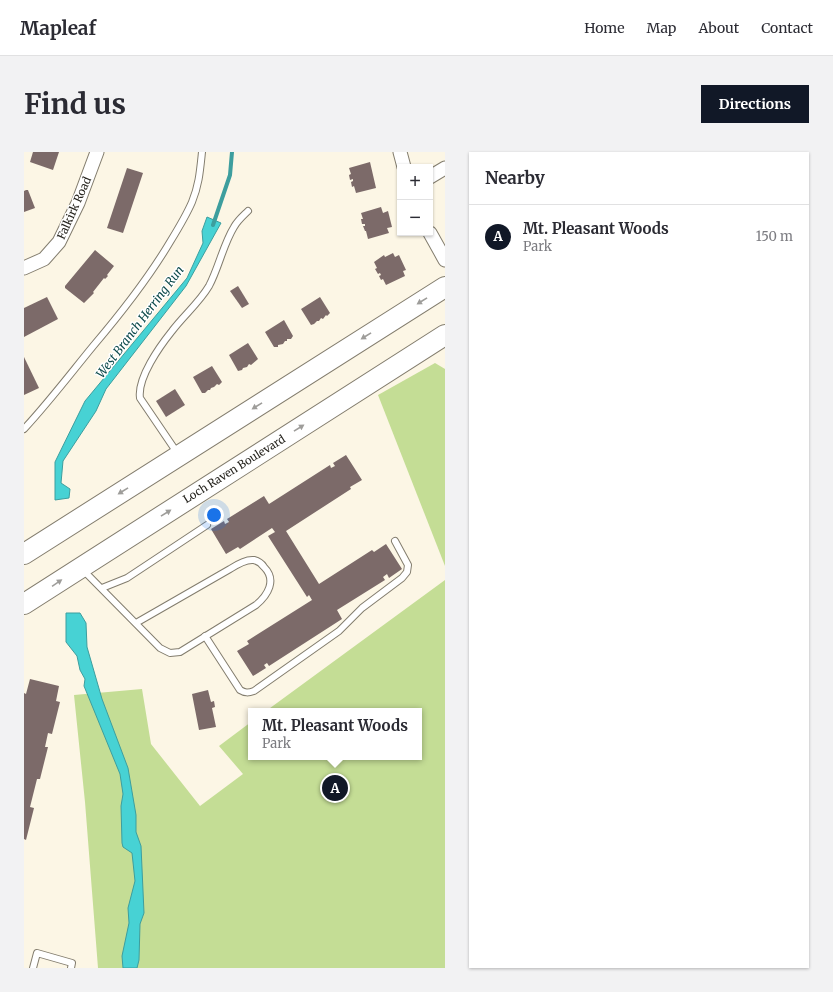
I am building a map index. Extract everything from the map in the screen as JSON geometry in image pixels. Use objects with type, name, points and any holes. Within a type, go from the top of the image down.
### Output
[{"type":"main road","points":[[24,554],[445,287]]},
{"type":"main road","name":"Loch Raven Boulevard","points":[[24,604],[445,334]]},
{"type":"street","name":"Falkirk Road","points":[[24,268],[44,258],[59,242],[80,196],[97,152]]},
{"type":"street","points":[[400,152],[403,164]]},
{"type":"street","points":[[433,176],[445,168]]},
{"type":"street","points":[[432,236],[445,260]]},
{"type":"lane","points":[[24,428],[120,313],[158,262],[192,203],[200,179],[202,152]]},
{"type":"lane","points":[[178,456],[140,398],[139,392],[149,365],[173,330],[198,302],[208,287],[234,227],[248,211]]},
{"type":"lane","points":[[102,588],[127,578],[207,525]]},
{"type":"lane","points":[[205,636],[240,690],[249,693],[254,691],[339,631],[362,608],[402,578],[407,572],[408,566],[395,541]]},
{"type":"lane","points":[[81,567],[160,648],[170,653],[180,652],[256,606],[264,599],[268,592],[271,578],[268,571],[262,564],[254,560],[246,562],[238,565],[136,623]]},
{"type":"lane","points":[[33,968],[37,953],[72,963],[71,968]]},
{"type":"green space","points":[[435,363],[445,369],[445,566],[378,395]]},
{"type":"green space","points":[[445,580],[445,968],[98,968],[85,802],[74,695],[142,689],[151,744],[200,806],[243,774],[219,746],[248,724],[248,760],[422,760],[422,708],[270,708]]},
{"type":"water","points":[[207,217],[221,223],[186,286],[106,389],[96,411],[63,461],[61,483],[70,489],[69,498],[55,500],[55,462],[85,401],[187,278],[203,243],[202,231]]},
{"type":"water","points":[[66,613],[80,613],[86,623],[87,647],[102,699],[128,768],[136,815],[136,832],[141,846],[144,913],[140,924],[139,960],[137,968],[123,968],[122,956],[129,923],[128,908],[135,881],[132,853],[123,847],[122,843],[121,806],[123,794],[120,774],[84,686],[85,679],[80,670],[77,656],[66,642]]},
{"type":"building","points":[[33,152],[59,152],[53,170],[30,162]]},
{"type":"building","points":[[370,162],[376,188],[356,193],[354,186],[352,187],[351,182],[353,179],[350,180],[349,175],[351,174],[349,168]]},
{"type":"building","points":[[127,168],[143,173],[123,233],[107,228]]},
{"type":"building","points":[[28,190],[35,208],[24,212],[24,191]]},
{"type":"building","points":[[381,207],[383,213],[388,211],[392,227],[387,228],[389,233],[368,239],[363,226],[365,226],[365,224],[362,224],[361,219],[363,219],[361,213]]},
{"type":"building","points":[[95,250],[114,266],[107,275],[108,276],[105,279],[104,278],[93,292],[94,293],[84,303],[65,288],[65,286]]},
{"type":"building","points":[[393,253],[395,257],[399,255],[406,270],[403,271],[405,276],[386,285],[383,279],[381,280],[379,276],[381,275],[380,273],[378,274],[375,269],[377,268],[374,262],[384,255],[385,257]]},
{"type":"building","points":[[238,286],[249,304],[242,308],[230,291]]},
{"type":"building","points":[[47,297],[58,319],[24,337],[24,308]]},
{"type":"building","points":[[320,297],[330,313],[323,319],[321,318],[319,321],[311,325],[301,309]]},
{"type":"building","points":[[284,320],[293,336],[291,339],[287,339],[287,341],[283,344],[278,345],[278,347],[274,347],[265,332]]},
{"type":"building","points":[[248,343],[258,359],[251,365],[249,364],[247,367],[238,371],[229,355]]},
{"type":"building","points":[[24,357],[39,388],[24,395]]},
{"type":"building","points":[[212,366],[222,382],[205,393],[202,393],[193,377]]},
{"type":"building","points":[[175,389],[185,405],[166,417],[156,401]]},
{"type":"building","points":[[346,455],[362,480],[350,487],[351,489],[286,531],[319,584],[372,550],[374,552],[386,544],[402,569],[389,578],[387,574],[383,577],[385,580],[337,610],[342,619],[269,666],[267,663],[264,665],[266,668],[253,676],[237,651],[249,644],[247,641],[312,600],[309,595],[307,597],[268,536],[275,532],[272,528],[240,549],[238,547],[226,554],[211,529],[224,521],[225,524],[229,522],[227,519],[264,496],[269,504],[330,465],[331,468],[335,466],[333,463]]},
{"type":"building","points":[[30,679],[59,686],[56,701],[60,702],[52,734],[48,733],[45,747],[48,747],[40,779],[37,779],[30,807],[34,808],[26,840],[24,839],[24,693],[26,694]]},
{"type":"building","points":[[208,690],[211,702],[214,701],[215,707],[212,708],[216,727],[199,730],[192,694]]},
{"type":"waterway","name":"West Branch Herring Run","points":[[213,225],[230,175],[232,152]]},
{"type":"place","name":"Mt. Pleasant Woods","points":[[335,788]]}]
